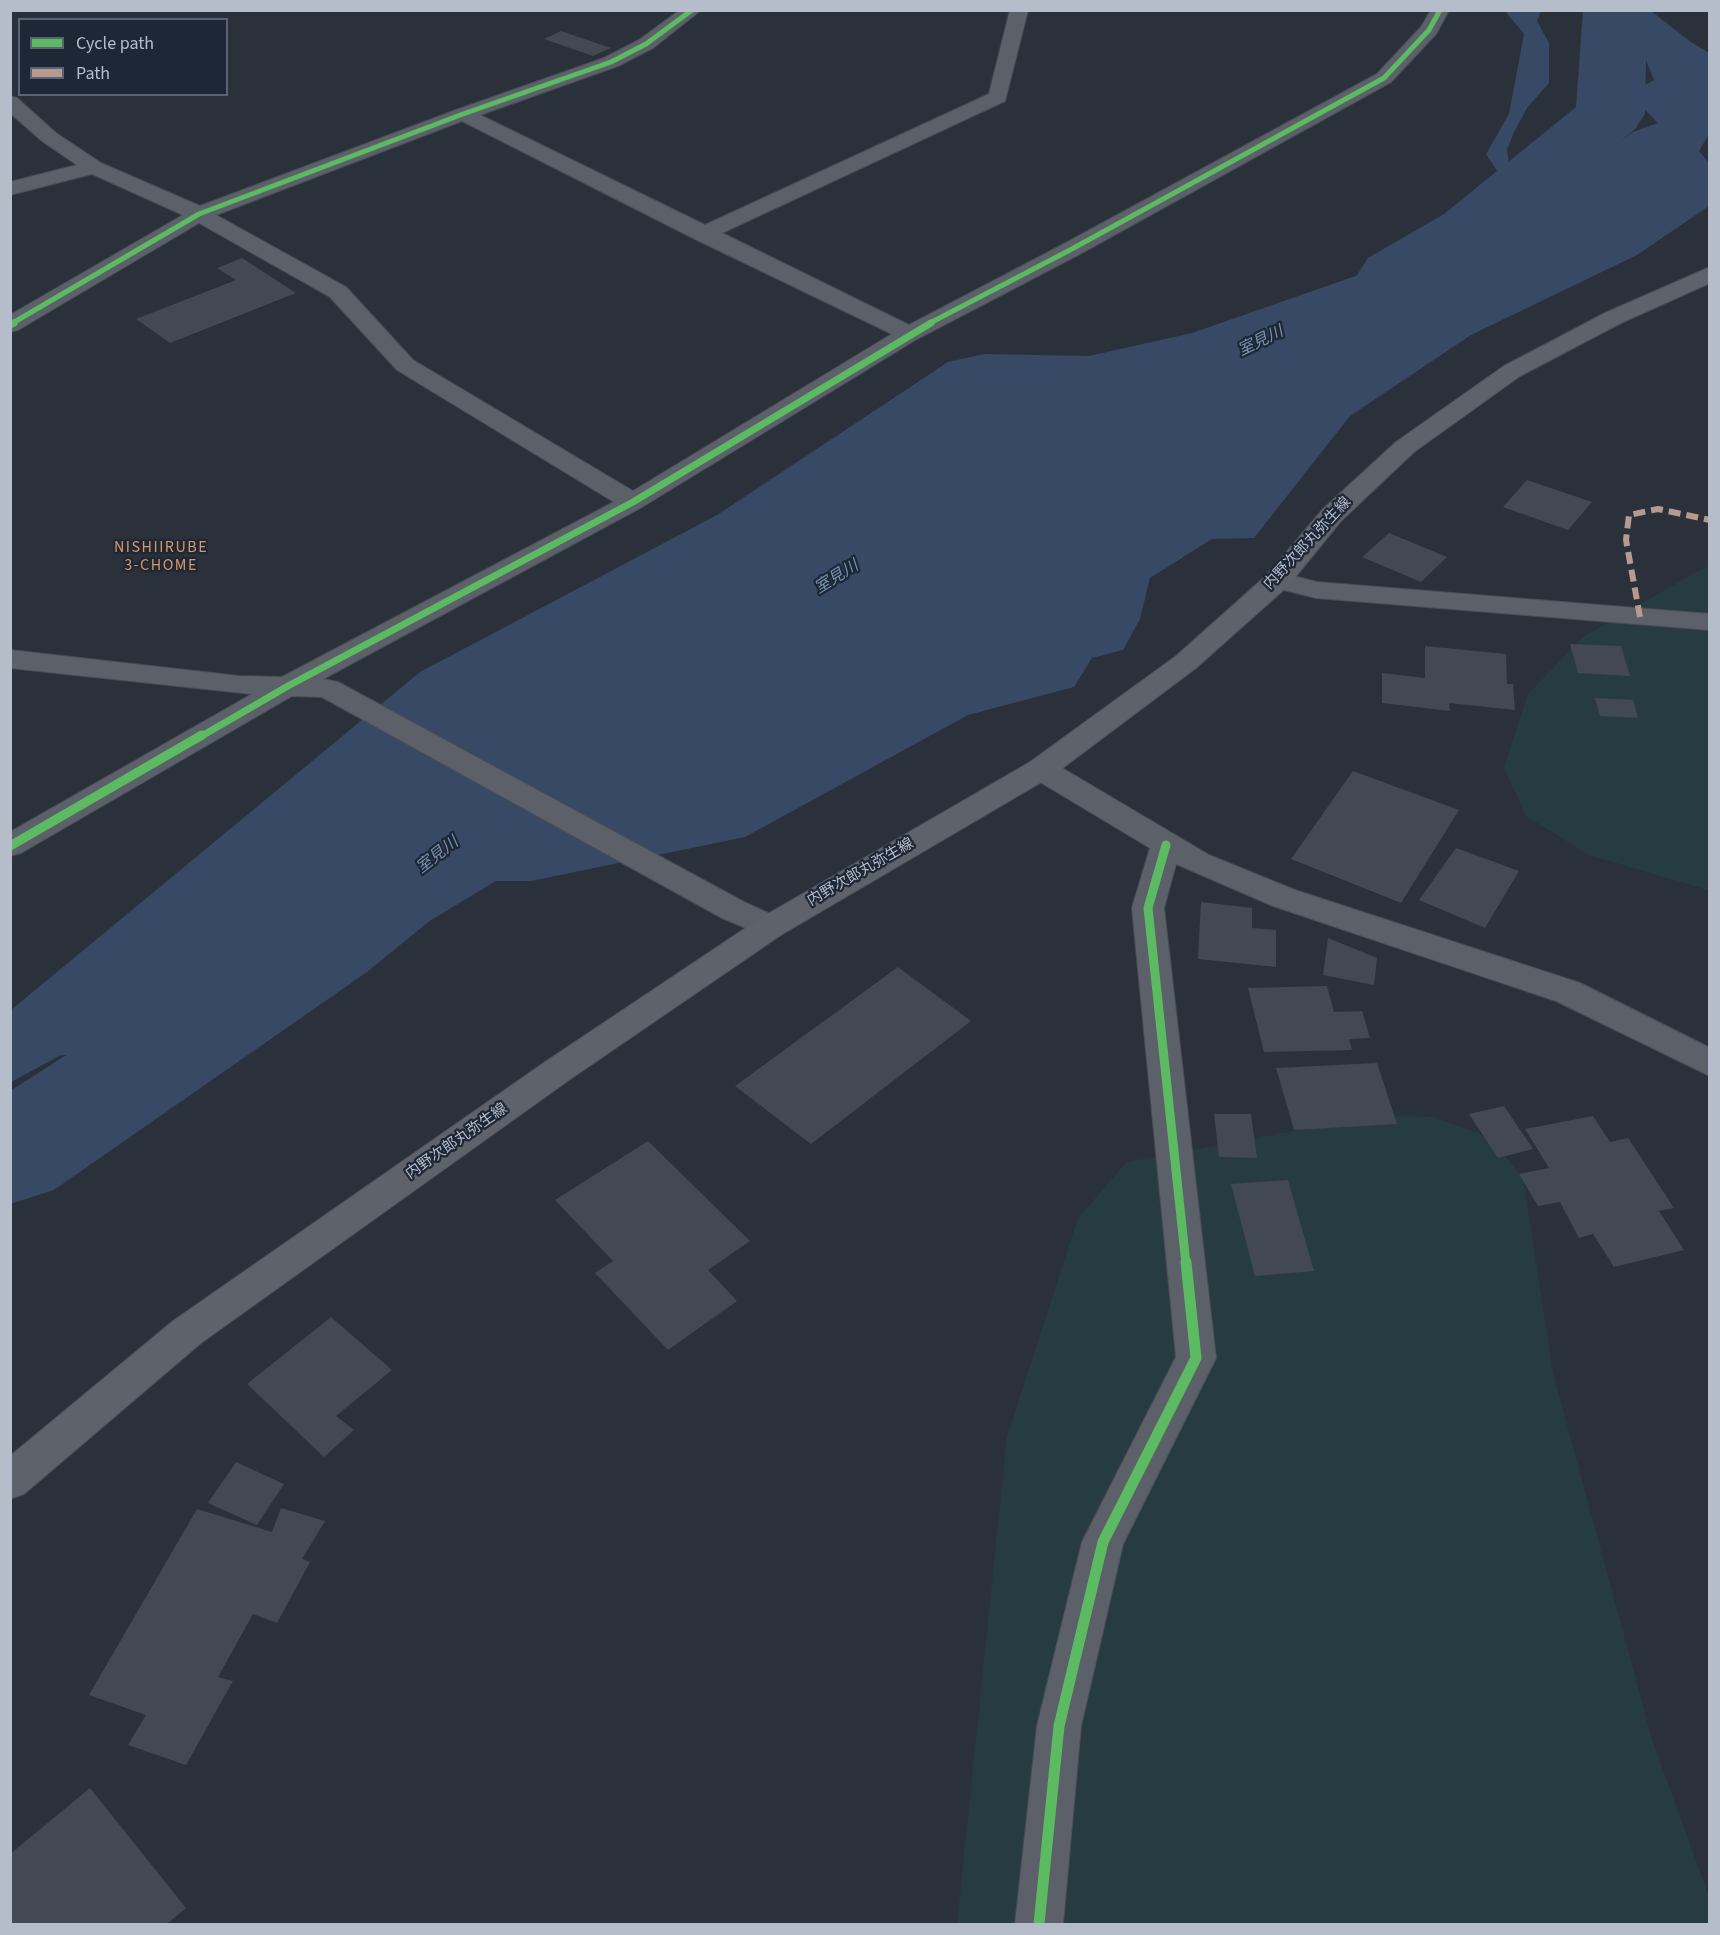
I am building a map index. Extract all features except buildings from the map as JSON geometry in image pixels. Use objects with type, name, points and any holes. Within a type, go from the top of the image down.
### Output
[{"type":"main road","name":"内野次郎丸弥生線","points":[[10,1481],[188,1332],[557,1071],[770,927],[1041,769],[1186,662],[1278,580],[1332,515],[1414,440],[1512,371],[1613,318],[1710,274]]},
{"type":"street","points":[[10,325],[199,214],[463,114],[611,62],[646,44],[692,10]]},
{"type":"street","points":[[703,234],[998,97],[1019,10]]},
{"type":"street","points":[[10,846],[288,686],[633,502],[909,334],[1070,250],[1384,78],[1429,30],[1440,10]]},
{"type":"street","points":[[10,102],[49,137],[94,167],[199,214],[338,292],[405,365],[633,502]]},
{"type":"street","points":[[463,114],[909,334]]},
{"type":"street","points":[[10,189],[94,167]]},
{"type":"street","points":[[1278,580],[1316,590],[1710,622]]},
{"type":"street","points":[[10,659],[238,685],[328,688],[733,910],[770,927]]},
{"type":"street","points":[[1041,769],[1198,863],[1284,898],[1568,992],[1710,1063]]},
{"type":"street","points":[[1039,1924],[1059,1726],[1103,1542],[1196,1358],[1148,908],[1166,845]]},
{"type":"green space","points":[[1709,567],[1709,890],[1589,855],[1526,816],[1504,768],[1528,694],[1583,637],[1698,571]]},
{"type":"green space","points":[[1381,1115],[1434,1117],[1490,1138],[1523,1178],[1553,1373],[1652,1739],[1709,1897],[1709,1924],[957,1924],[1007,1437],[1078,1218],[1127,1162]]},
{"type":"water","points":[[1505,11],[1541,11],[1537,21],[1549,43],[1549,83],[1527,108],[1507,150],[1511,177],[1544,187],[1584,168],[1633,132],[1658,123],[1633,98],[1640,88],[1654,80],[1646,60],[1629,48],[1630,36],[1614,11],[1651,11],[1709,53],[1709,134],[1699,151],[1709,163],[1709,206],[1637,255],[1471,335],[1350,416],[1254,538],[1212,539],[1150,578],[1140,619],[1123,650],[1092,658],[1074,687],[968,715],[745,837],[531,881],[496,881],[423,925],[330,958],[206,989],[195,1006],[87,1056],[61,1055],[11,1082],[11,1010],[420,672],[717,515],[948,362],[984,354],[1089,356],[1192,333],[1367,272],[1475,205],[1499,174],[1486,154],[1509,114],[1524,34]]},
{"type":"waterway","name":"室見川","points":[[1396,275],[1471,230],[1610,114],[1615,10]]},
{"type":"waterway","name":"室見川","points":[[10,1155],[327,943],[420,870]]},
{"type":"marked path","points":[[1640,617],[1626,540],[1629,515],[1658,509],[1710,520]]},
{"type":"cycle path","points":[[10,325],[199,214],[463,114],[611,62],[646,44],[692,10]]},
{"type":"cycle path","points":[[10,846],[288,686],[633,502],[909,334],[1070,250],[1384,78],[1429,30],[1440,10]]},
{"type":"cycle path","points":[[1039,1924],[1059,1726],[1103,1542],[1196,1358],[1148,908],[1166,845]]},
{"type":"district","name":"NISHIIRUBE 3-CHOME","points":[[161,557]]}]
